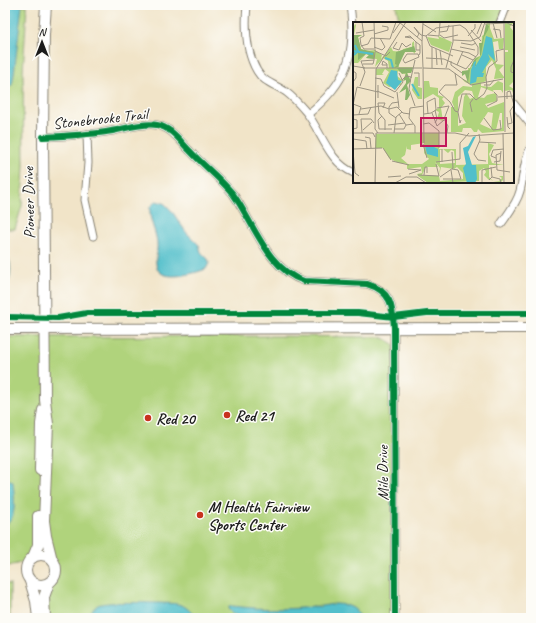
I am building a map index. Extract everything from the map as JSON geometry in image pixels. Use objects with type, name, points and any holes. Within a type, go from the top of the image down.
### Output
[{"type":"street","name":"Pioneer Drive","points":[[46,5],[44,35],[43,137],[45,400],[48,424],[45,526],[52,560]]},
{"type":"street","points":[[247,5],[246,16],[248,42],[253,64],[257,72],[263,78],[294,98],[308,114],[340,165],[353,172]]},
{"type":"street","points":[[308,114],[335,88],[347,65],[353,39],[350,5]]},
{"type":"street","points":[[500,22],[507,5]]},
{"type":"street","points":[[514,103],[531,125]]},
{"type":"street","name":"Stonebrooke Trail","points":[[43,137],[87,134],[149,125],[156,125],[169,130],[230,190],[270,255],[288,274],[304,281],[367,284],[374,286],[390,300],[394,328]]},
{"type":"street","points":[[87,134],[88,163],[85,200],[93,236]]},
{"type":"street","points":[[501,224],[520,192],[524,166],[531,147]]},
{"type":"street","name":"Mile Drive","points":[[394,328],[395,618]]},
{"type":"street","points":[[5,329],[531,328]]},
{"type":"street","name":"Pioneer Drive","points":[[33,557],[38,545],[41,424],[45,400]]},
{"type":"street","points":[[38,618],[35,595],[26,574],[26,569],[28,562],[33,557],[42,555],[49,557],[56,567],[56,573],[54,578],[49,583],[44,597],[45,618]]},
{"type":"street","points":[[30,581],[40,585],[49,583]]},
{"type":"green space","points":[[5,5],[27,5],[23,72],[24,165],[22,206],[15,229],[5,229]]},
{"type":"green space","points":[[396,5],[507,5],[500,22],[368,22],[399,20]]},
{"type":"green space","name":"M Health Fairview Sports Center","points":[[5,337],[382,337],[394,344],[395,618],[45,618],[51,582],[56,573],[54,562],[47,556],[38,555],[24,562],[5,567]]},
{"type":"green space","points":[[5,584],[10,584],[10,618],[5,618]]},
{"type":"water","points":[[5,5],[22,5],[12,85],[5,89]]},
{"type":"water","points":[[156,201],[164,203],[171,210],[186,232],[199,245],[201,252],[208,259],[209,263],[206,269],[180,276],[160,273],[156,262],[157,243],[150,212],[150,207]]},
{"type":"water","points":[[5,259],[9,259],[11,271],[9,282],[5,289]]},
{"type":"water","points":[[5,479],[13,482],[14,512],[9,522],[5,524]]},
{"type":"water","points":[[102,604],[180,604],[196,618],[89,618],[91,612],[98,605]]},
{"type":"water","points":[[334,604],[350,606],[356,611],[360,618],[248,618],[232,613],[228,609],[232,606],[283,609]]},
{"type":"cycle path","points":[[43,137],[98,133],[151,124],[167,129],[175,135],[228,188],[241,206],[262,244],[280,266],[291,275],[304,281],[367,284],[375,287],[386,295],[393,313],[394,328],[395,618]]},
{"type":"cycle path","points":[[5,317],[58,318],[87,313],[358,313],[394,317],[427,313],[531,313]]},
{"type":"place","name":"Red 21","points":[[227,415]]},
{"type":"place","name":"Red 20","points":[[148,418]]},
{"type":"place","name":"M Health Fairview Sports Center","points":[[200,515]]}]
